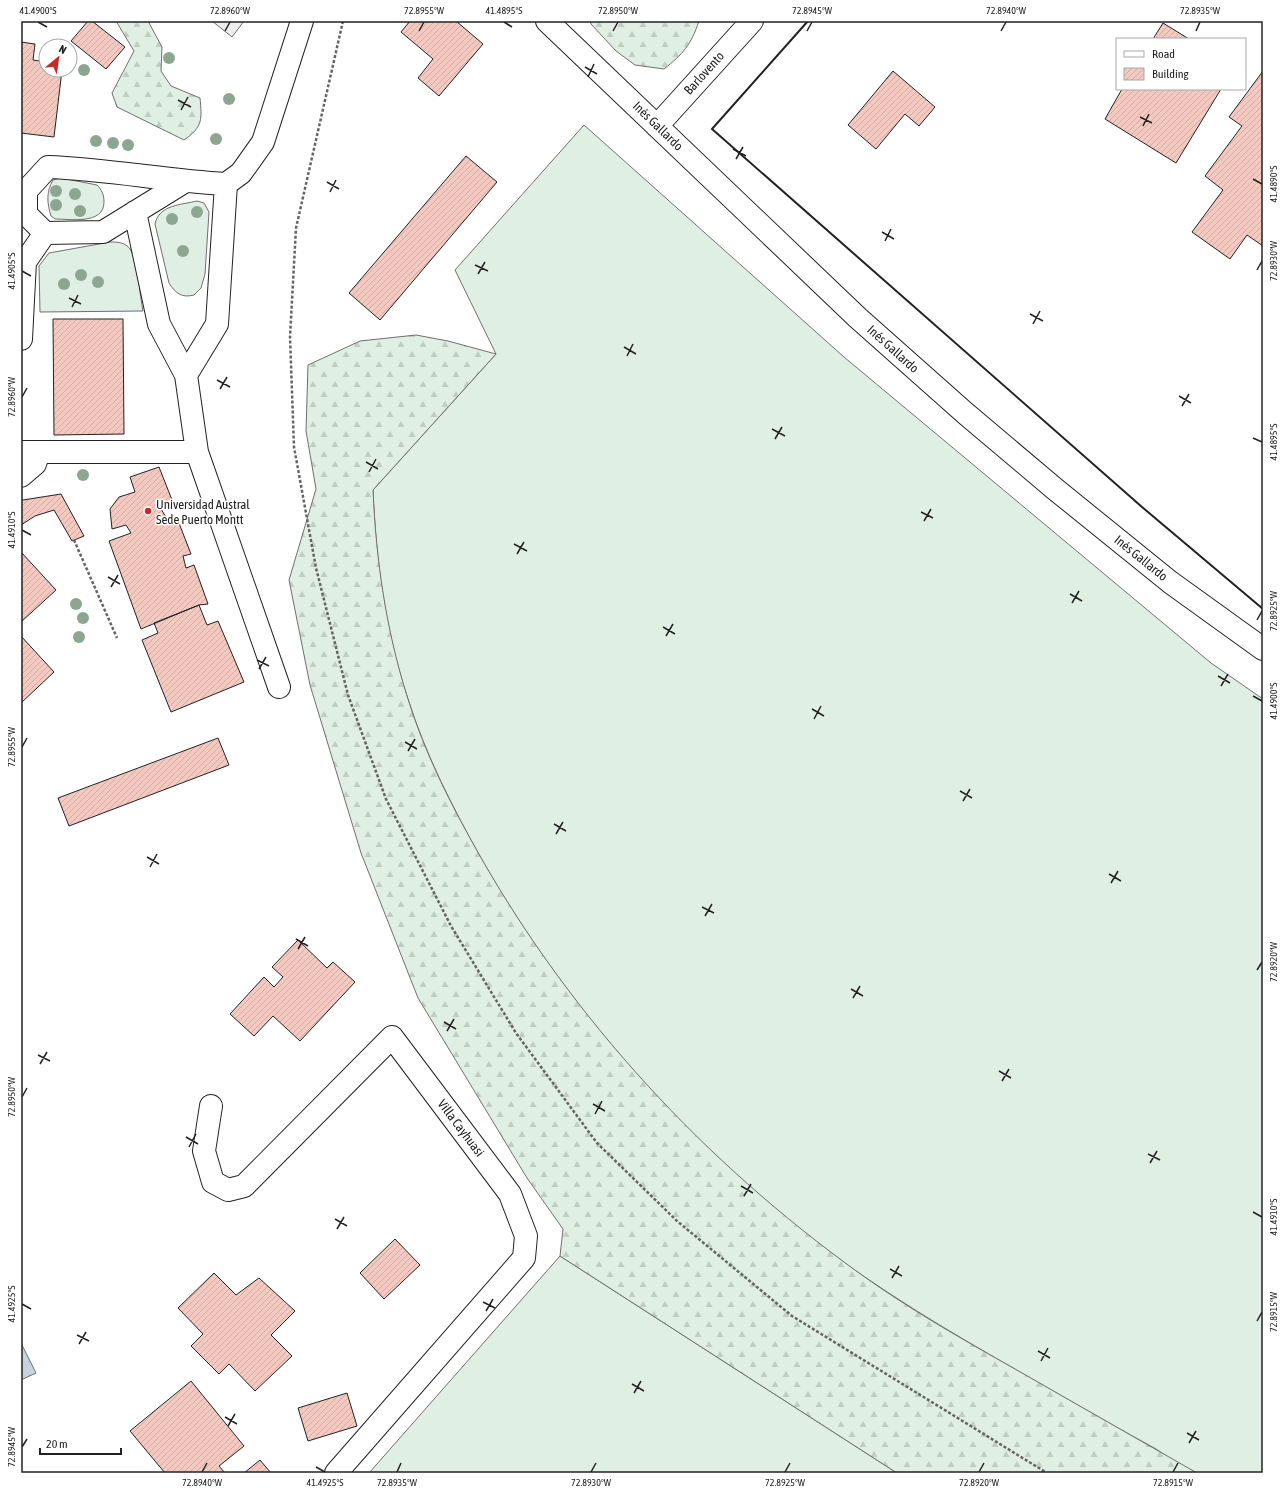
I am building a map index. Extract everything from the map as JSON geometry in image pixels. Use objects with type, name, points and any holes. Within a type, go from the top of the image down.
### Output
[{"type":"main road","points":[[184,182],[103,232],[45,233],[26,214],[26,191],[48,167],[73,168],[184,182],[226,184],[241,173],[264,142],[302,21]]},
{"type":"main road","name":"Inés Gallardo","points":[[547,21],[858,318],[965,413],[1055,489],[1164,577],[1263,649]]},
{"type":"main road","name":"Barlovento","points":[[657,126],[752,21]]},
{"type":"main road","points":[[186,375],[217,324],[226,184]]},
{"type":"main road","points":[[135,212],[159,324],[186,375],[197,452],[279,687]]},
{"type":"main road","points":[[21,338],[25,262],[45,233]]},
{"type":"main road","points":[[21,476],[35,464],[30,452],[197,452]]},
{"type":"main road","name":"Villa Cayhuasi","points":[[211,1106],[204,1151],[213,1182],[228,1190],[244,1186],[392,1037],[510,1194],[526,1236],[524,1258],[336,1473]]},
{"type":"path","points":[[343,21],[296,228],[290,338],[294,447],[316,568],[348,695],[386,799],[451,926],[508,1020],[597,1143],[677,1221],[792,1316],[1047,1473]]},
{"type":"path","points":[[74,540],[118,638]]},
{"type":"green space","points":[[116,21],[148,21],[162,47],[161,71],[171,86],[200,98],[200,122],[195,131],[184,140],[117,107],[112,93],[134,51]]},
{"type":"green space","points":[[590,21],[699,21],[693,37],[686,48],[664,69],[635,65],[616,51],[591,24]]},
{"type":"green space","points":[[584,125],[844,357],[1211,663],[1263,699],[1263,1473],[1206,1474],[1194,1472],[993,1357],[913,1309],[861,1275],[811,1238],[762,1198],[716,1156],[671,1112],[628,1065],[588,1017],[550,966],[515,914],[482,860],[461,821],[423,741],[393,648],[379,569],[373,490],[496,354],[455,270]]},
{"type":"green space","points":[[61,178],[97,185],[104,199],[103,209],[98,214],[85,219],[55,219],[51,216],[48,193],[53,180]]},
{"type":"green space","points":[[197,201],[204,203],[209,212],[205,274],[201,288],[194,295],[186,296],[174,290],[169,283],[155,224],[157,218],[166,209]]},
{"type":"green space","points":[[110,242],[118,242],[126,245],[130,249],[135,261],[143,311],[40,312],[39,266],[49,253]]},
{"type":"green space","points":[[416,335],[448,341],[496,354],[373,490],[374,516],[383,594],[393,645],[407,696],[430,758],[469,837],[517,917],[557,975],[601,1031],[647,1085],[696,1136],[748,1184],[802,1230],[859,1273],[916,1311],[1197,1473],[897,1473],[560,1256],[563,1229],[527,1178],[418,998],[361,853],[310,685],[289,580],[316,489],[306,431],[308,365],[360,341]]},
{"type":"green space","points":[[560,1256],[897,1473],[369,1473]]},
{"type":"shaded area","points":[[212,21],[244,21],[232,37]]},
{"type":"water","points":[[21,1343],[36,1373],[21,1380]]},
{"type":"building","points":[[88,21],[92,21],[125,47],[106,69],[78,47],[78,38],[74,38]]},
{"type":"building","points":[[410,21],[456,21],[483,44],[439,96],[418,78],[433,59],[401,32]]},
{"type":"building","points":[[1163,23],[1187,38],[1154,38]]},
{"type":"building","points":[[21,42],[35,44],[33,60],[38,61],[38,78],[61,78],[54,137],[21,133]]},
{"type":"building","points":[[893,71],[935,107],[919,126],[905,114],[876,149],[848,125]]},
{"type":"building","points":[[1263,71],[1263,246],[1247,235],[1230,259],[1192,232],[1223,190],[1205,176],[1242,126],[1229,117]]},
{"type":"building","points":[[1121,90],[1220,90],[1176,163],[1105,119]]},
{"type":"building","points":[[466,156],[497,182],[380,320],[349,293]]},
{"type":"building","points":[[53,319],[123,319],[124,434],[54,435]]},
{"type":"building","points":[[159,467],[174,505],[161,509],[169,522],[177,518],[191,554],[183,556],[186,568],[194,565],[208,604],[199,605],[141,629],[109,541],[131,533],[126,525],[112,529],[110,509],[119,497],[135,492],[130,477]]},
{"type":"building","points":[[61,494],[84,536],[72,541],[54,510],[35,516],[21,525],[21,498],[23,500]]},
{"type":"building","points":[[21,552],[56,590],[21,622]]},
{"type":"building","points":[[199,605],[207,625],[218,621],[244,682],[171,712],[142,640],[158,633],[154,623]]},
{"type":"building","points":[[21,636],[54,672],[21,703]]},
{"type":"building","points":[[218,738],[229,765],[69,826],[58,798]]},
{"type":"building","points":[[298,940],[327,968],[333,962],[355,982],[300,1041],[273,1016],[254,1036],[230,1014],[264,977],[274,987],[283,977],[272,967]]},
{"type":"building","points":[[395,1239],[420,1265],[384,1299],[360,1273]]},
{"type":"building","points":[[214,1273],[236,1295],[259,1278],[295,1311],[271,1335],[292,1356],[255,1391],[229,1364],[219,1374],[191,1346],[203,1334],[178,1308]]},
{"type":"building","points":[[191,1381],[244,1446],[219,1466],[225,1473],[165,1473],[130,1431]]},
{"type":"building","points":[[347,1393],[357,1426],[308,1441],[298,1408]]},
{"type":"building","points":[[260,1460],[271,1473],[244,1473]]},
{"type":"wall","points":[[808,21],[712,129],[1142,507],[1263,609]]},
{"type":"place","name":"Universidad Austral Sede Puerto Montt","points":[[148,511]]}]
